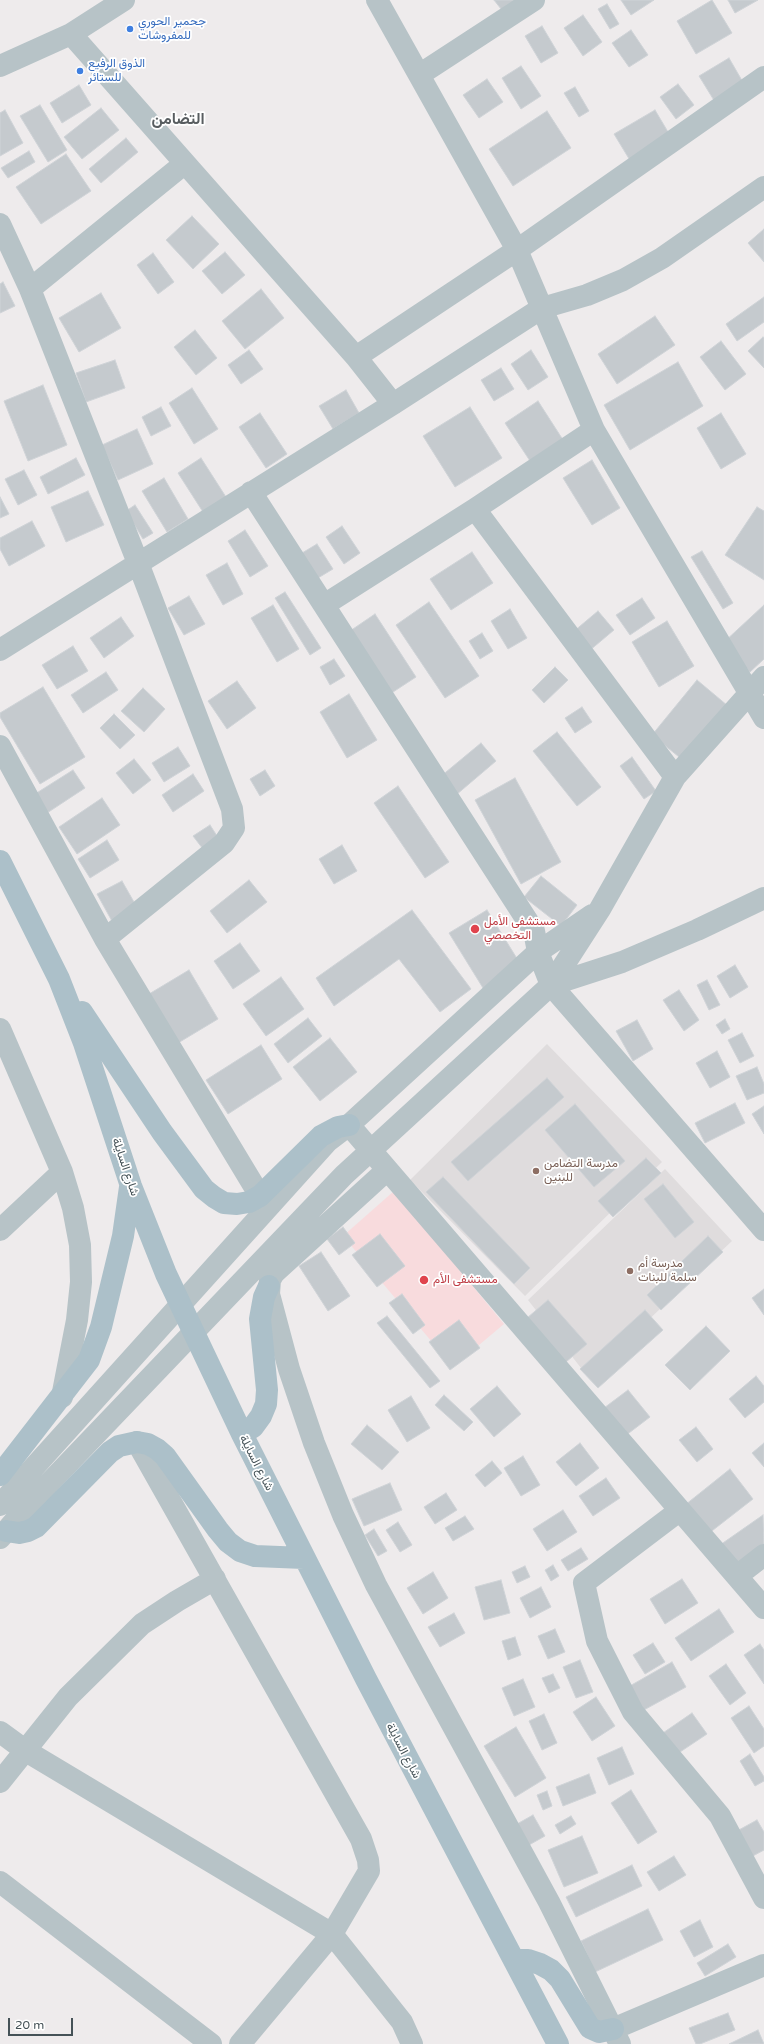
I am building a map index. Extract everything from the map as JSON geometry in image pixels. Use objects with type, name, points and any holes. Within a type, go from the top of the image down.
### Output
[{"type":"main road","name":"شارع السايلة","points":[[0,861],[59,979],[84,1043],[131,1186],[166,1274],[242,1434],[304,1558],[437,1816],[515,1960],[558,2044]]},
{"type":"main road","points":[[59,979],[162,1132],[204,1189],[214,1197],[231,1204],[249,1202],[260,1196],[321,1136],[330,1130],[349,1125]]},
{"type":"main road","points":[[16,1487],[62,1397],[89,1360],[99,1334],[123,1236],[131,1186]]},
{"type":"main road","points":[[242,1434],[253,1427],[261,1416],[266,1404],[267,1390],[260,1319],[268,1286]]},
{"type":"main road","points":[[3,1535],[28,1531],[36,1527],[110,1452],[119,1446],[137,1442],[148,1444],[157,1448],[165,1456],[218,1530],[228,1542],[240,1551],[255,1556],[304,1558]]},
{"type":"main road","points":[[515,1960],[528,1960],[551,1970],[560,1979],[590,2028],[599,2032],[617,2036]]},
{"type":"street","points":[[0,66],[71,34],[124,0]]},
{"type":"street","points":[[377,0],[517,250],[594,430],[748,694],[764,718]]},
{"type":"street","points":[[419,75],[534,0]]},
{"type":"street","points":[[71,34],[184,164],[356,357],[393,404]]},
{"type":"street","points":[[356,357],[517,250],[764,77]]},
{"type":"street","points":[[30,289],[184,164]]},
{"type":"street","points":[[0,650],[393,404],[542,308],[586,295],[623,280],[662,258],[764,187]]},
{"type":"street","points":[[0,224],[30,289],[138,563],[232,809],[234,828],[224,842],[105,939]]},
{"type":"street","points":[[324,605],[475,509],[594,430]]},
{"type":"street","points":[[251,492],[534,931],[538,952],[551,985],[764,1230]]},
{"type":"street","points":[[475,509],[675,778]]},
{"type":"street","points":[[3,1535],[16,1487],[344,1175],[551,985],[600,910],[675,778],[764,677]]},
{"type":"street","points":[[0,746],[105,939],[260,1196]]},
{"type":"street","points":[[551,985],[622,962],[698,930],[764,898]]},
{"type":"street","points":[[0,1505],[328,1141],[349,1125],[538,952],[600,910]]},
{"type":"street","points":[[0,1029],[62,1172],[73,1208],[80,1245],[81,1282],[77,1320],[62,1397]]},
{"type":"street","points":[[349,1125],[386,1170],[764,1608]]},
{"type":"street","points":[[386,1170],[274,1273],[268,1286],[289,1369],[314,1443],[343,1515],[376,1585],[545,1896],[617,2036],[764,1965]]},
{"type":"street","points":[[0,1230],[62,1172]]},
{"type":"street","points":[[137,1442],[215,1579],[365,1850],[369,1871],[332,1934],[240,2044]]},
{"type":"street","points":[[679,1511],[584,1583],[597,1641],[633,1712],[720,1816],[764,1898]]},
{"type":"street","points":[[737,1576],[764,1555]]},
{"type":"street","points":[[0,1782],[68,1697],[142,1624],[177,1601],[215,1579]]},
{"type":"street","points":[[0,1732],[26,1750],[332,1934],[402,2022],[412,2044]]},
{"type":"street","points":[[0,1882],[210,2044]]},
{"type":"shaded area","name":"مدرسة التضامن للبنين","points":[[547,1044],[662,1162],[525,1296],[410,1180]]},
{"type":"shaded area","name":"مدرسة أم سلمة للبنات","points":[[665,1169],[732,1241],[588,1377],[528,1300]]},
{"type":"shaded area","name":"مستشفى الأم","points":[[394,1191],[504,1324],[453,1367],[343,1236]]},
{"type":"building","points":[[494,0],[524,0],[505,14]]},
{"type":"building","points":[[621,0],[654,0],[631,15]]},
{"type":"building","points":[[712,0],[732,33],[696,54],[677,21]]},
{"type":"building","points":[[728,0],[758,0],[735,13]]},
{"type":"building","points":[[607,4],[619,24],[610,29],[598,9]]},
{"type":"building","points":[[583,15],[602,42],[583,56],[564,28]]},
{"type":"building","points":[[542,26],[558,53],[541,63],[525,36]]},
{"type":"building","points":[[631,30],[648,55],[629,67],[612,43]]},
{"type":"building","points":[[729,58],[744,84],[715,102],[699,76]]},
{"type":"building","points":[[521,66],[541,96],[521,109],[502,78]]},
{"type":"building","points":[[487,79],[503,102],[479,118],[463,95]]},
{"type":"building","points":[[678,84],[694,105],[676,119],[660,97]]},
{"type":"building","points":[[79,85],[91,105],[62,123],[50,103]]},
{"type":"building","points":[[575,87],[589,111],[579,117],[564,93]]},
{"type":"building","points":[[40,105],[67,150],[48,162],[20,116]]},
{"type":"building","points":[[101,108],[119,130],[82,159],[64,137]]},
{"type":"building","points":[[5,110],[23,143],[0,156],[0,113]]},
{"type":"building","points":[[655,110],[671,137],[631,162],[614,134]]},
{"type":"building","points":[[547,111],[571,148],[513,186],[489,149]]},
{"type":"building","points":[[126,138],[138,152],[101,183],[89,169]]},
{"type":"building","points":[[29,151],[35,162],[8,178],[1,168]]},
{"type":"building","points":[[66,154],[91,191],[41,224],[16,187]]},
{"type":"building","points":[[192,216],[219,244],[193,269],[166,240]]},
{"type":"building","points":[[764,229],[764,262],[748,243]]},
{"type":"building","points":[[225,252],[245,275],[222,294],[202,271]]},
{"type":"building","points":[[153,253],[174,282],[158,294],[137,265]]},
{"type":"building","points":[[3,282],[15,306],[0,313],[0,284]]},
{"type":"building","points":[[261,289],[284,318],[245,349],[222,321]]},
{"type":"building","points":[[101,293],[121,328],[79,352],[59,318]]},
{"type":"building","points":[[764,297],[764,322],[737,341],[726,324]]},
{"type":"building","points":[[655,316],[675,345],[617,384],[598,354]]},
{"type":"building","points":[[195,330],[217,358],[196,375],[174,347]]},
{"type":"building","points":[[763,337],[764,338],[764,368],[748,351]]},
{"type":"building","points":[[721,341],[746,374],[725,390],[700,357]]},
{"type":"building","points":[[249,350],[263,369],[241,384],[228,365]]},
{"type":"building","points":[[531,350],[548,377],[528,390],[511,364]]},
{"type":"building","points":[[115,360],[125,388],[86,402],[76,373]]},
{"type":"building","points":[[678,362],[703,406],[630,450],[604,405]]},
{"type":"building","points":[[501,368],[514,389],[494,401],[481,380]]},
{"type":"building","points":[[43,385],[67,445],[28,461],[4,401]]},
{"type":"building","points":[[192,388],[218,429],[194,444],[169,403]]},
{"type":"building","points":[[346,390],[359,413],[333,429],[319,406]]},
{"type":"building","points":[[538,401],[565,443],[532,464],[505,423]]},
{"type":"building","points":[[161,407],[171,426],[151,436],[142,417]]},
{"type":"building","points":[[470,407],[502,458],[455,487],[423,436]]},
{"type":"building","points":[[260,413],[287,454],[266,468],[239,427]]},
{"type":"building","points":[[721,413],[746,454],[721,469],[697,428]]},
{"type":"building","points":[[137,429],[153,464],[118,480],[102,445]]},
{"type":"building","points":[[76,458],[85,475],[48,494],[40,477]]},
{"type":"building","points":[[201,458],[226,497],[203,512],[178,473]]},
{"type":"building","points":[[592,460],[620,508],[592,525],[563,478]]},
{"type":"building","points":[[24,470],[37,495],[18,505],[5,479]]},
{"type":"building","points":[[164,478],[188,519],[167,532],[142,491]]},
{"type":"building","points":[[88,491],[104,525],[66,542],[51,507]]},
{"type":"building","points":[[0,497],[9,514],[0,518]]},
{"type":"building","points":[[135,505],[153,533],[143,539],[126,511]]},
{"type":"building","points":[[757,507],[764,511],[764,580],[725,555]]},
{"type":"building","points":[[32,521],[45,546],[9,566],[0,549],[0,538]]},
{"type":"building","points":[[342,526],[360,553],[344,564],[326,537]]},
{"type":"building","points":[[245,530],[268,566],[250,577],[228,541]]},
{"type":"building","points":[[317,544],[333,569],[313,581],[297,556]]},
{"type":"building","points":[[702,551],[733,603],[723,609],[691,557]]},
{"type":"building","points":[[472,552],[493,583],[451,610],[430,579]]},
{"type":"building","points":[[227,563],[243,594],[223,605],[206,575]]},
{"type":"building","points":[[285,592],[321,648],[310,655],[275,598]]},
{"type":"building","points":[[189,596],[205,624],[184,635],[168,608]]},
{"type":"building","points":[[642,598],[655,618],[630,635],[616,615]]},
{"type":"building","points":[[429,602],[479,676],[445,698],[396,625]]},
{"type":"building","points":[[273,605],[299,649],[277,662],[251,618]]},
{"type":"building","points":[[764,605],[764,659],[750,672],[723,643]]},
{"type":"building","points":[[510,609],[527,638],[508,649],[491,621]]},
{"type":"building","points":[[598,611],[614,630],[589,651],[573,632]]},
{"type":"building","points":[[375,614],[416,677],[390,694],[350,631]]},
{"type":"building","points":[[121,617],[134,636],[104,658],[90,638]]},
{"type":"building","points":[[667,621],[694,666],[659,687],[632,642]]},
{"type":"building","points":[[482,633],[493,651],[480,659],[469,641]]},
{"type":"building","points":[[73,646],[88,671],[57,689],[42,665]]},
{"type":"building","points":[[334,659],[345,676],[330,685],[320,667]]},
{"type":"building","points":[[555,667],[568,680],[544,703],[532,690]]},
{"type":"building","points":[[106,672],[118,690],[83,713],[71,695]]},
{"type":"building","points":[[697,680],[728,706],[684,761],[652,735]]},
{"type":"building","points":[[237,681],[256,708],[227,729],[208,701]]},
{"type":"building","points":[[43,687],[85,757],[40,784],[0,717],[0,713]]},
{"type":"building","points":[[143,688],[165,709],[144,732],[121,711]]},
{"type":"building","points":[[349,694],[377,740],[347,758],[320,712]]},
{"type":"building","points":[[582,707],[592,722],[575,733],[565,718]]},
{"type":"building","points":[[114,714],[135,735],[120,749],[100,728]]},
{"type":"building","points":[[557,732],[601,787],[577,806],[533,751]]},
{"type":"building","points":[[481,743],[496,761],[456,795],[440,777]]},
{"type":"building","points":[[178,747],[190,766],[164,782],[152,763]]},
{"type":"building","points":[[632,757],[656,791],[644,799],[620,766]]},
{"type":"building","points":[[134,759],[151,780],[133,794],[116,773]]},
{"type":"building","points":[[73,770],[85,788],[47,813],[35,794]]},
{"type":"building","points":[[265,770],[275,786],[260,796],[250,779]]},
{"type":"building","points":[[193,774],[204,791],[173,812],[162,795]]},
{"type":"building","points":[[515,778],[561,862],[521,884],[475,800]]},
{"type":"building","points":[[398,786],[449,862],[425,878],[374,803]]},
{"type":"building","points":[[102,798],[120,825],[77,854],[59,827]]},
{"type":"building","points":[[210,825],[219,839],[203,849],[193,836]]},
{"type":"building","points":[[107,840],[119,860],[90,878],[78,859]]},
{"type":"building","points":[[342,845],[357,871],[334,884],[319,859]]},
{"type":"building","points":[[541,876],[577,905],[561,926],[524,897]]},
{"type":"building","points":[[249,880],[267,902],[227,933],[210,911]]},
{"type":"building","points":[[122,881],[138,909],[113,923],[97,894]]},
{"type":"building","points":[[412,910],[471,989],[440,1012],[399,959],[334,1006],[316,978]]},
{"type":"building","points":[[487,910],[521,965],[483,988],[449,933]]},
{"type":"building","points":[[240,943],[260,971],[233,989],[214,961]]},
{"type":"building","points":[[735,965],[748,987],[730,998],[717,976]]},
{"type":"building","points":[[189,970],[218,1019],[178,1043],[149,994]]},
{"type":"building","points":[[281,977],[304,1009],[266,1036],[243,1004]]},
{"type":"building","points":[[707,980],[720,1005],[709,1010],[697,985]]},
{"type":"building","points":[[679,990],[699,1020],[684,1031],[663,1000]]},
{"type":"building","points":[[308,1018],[322,1036],[288,1063],[274,1044]]},
{"type":"building","points":[[725,1019],[730,1029],[722,1034],[716,1025]]},
{"type":"building","points":[[637,1020],[653,1049],[633,1061],[616,1031]]},
{"type":"building","points":[[742,1033],[754,1056],[740,1063],[728,1040]]},
{"type":"building","points":[[330,1038],[357,1072],[320,1101],[293,1067]]},
{"type":"building","points":[[261,1045],[282,1079],[228,1114],[206,1080]]},
{"type":"building","points":[[717,1051],[730,1077],[710,1088],[696,1063]]},
{"type":"building","points":[[757,1067],[764,1084],[764,1093],[747,1100],[736,1076]]},
{"type":"building","points":[[547,1078],[564,1097],[468,1181],[451,1162]]},
{"type":"building","points":[[735,1103],[745,1123],[705,1143],[695,1123]]},
{"type":"building","points":[[575,1104],[625,1161],[594,1187],[545,1130]]},
{"type":"building","points":[[764,1106],[764,1134],[752,1114]]},
{"type":"building","points":[[646,1158],[661,1173],[613,1217],[598,1201]]},
{"type":"building","points":[[443,1177],[530,1268],[514,1284],[426,1192]]},
{"type":"building","points":[[663,1184],[694,1222],[675,1238],[644,1199]]},
{"type":"building","points":[[343,1227],[355,1243],[339,1255],[327,1239]]},
{"type":"building","points":[[380,1234],[405,1266],[377,1287],[352,1255]]},
{"type":"building","points":[[708,1236],[723,1252],[661,1310],[647,1295]]},
{"type":"building","points":[[321,1252],[350,1296],[328,1311],[299,1266]]},
{"type":"building","points":[[764,1289],[764,1315],[752,1298]]},
{"type":"building","points":[[402,1294],[425,1325],[413,1334],[389,1303]]},
{"type":"building","points":[[548,1300],[587,1344],[566,1362],[527,1318]]},
{"type":"building","points":[[645,1310],[663,1330],[598,1388],[580,1369]]},
{"type":"building","points":[[387,1316],[440,1381],[430,1388],[377,1323]]},
{"type":"building","points":[[459,1320],[480,1348],[450,1370],[429,1342]]},
{"type":"building","points":[[706,1326],[730,1351],[690,1390],[665,1365]]},
{"type":"building","points":[[756,1376],[764,1386],[764,1402],[745,1418],[729,1399]]},
{"type":"building","points":[[497,1386],[521,1414],[494,1437],[470,1409]]},
{"type":"building","points":[[628,1390],[650,1417],[625,1436],[604,1408]]},
{"type":"building","points":[[444,1395],[473,1422],[464,1431],[435,1405]]},
{"type":"building","points":[[411,1396],[430,1428],[407,1442],[388,1410]]},
{"type":"building","points":[[367,1425],[399,1452],[382,1470],[351,1444]]},
{"type":"building","points":[[696,1427],[713,1449],[697,1462],[679,1440]]},
{"type":"building","points":[[580,1443],[599,1468],[576,1486],[556,1462]]},
{"type":"building","points":[[764,1443],[764,1467],[752,1453]]},
{"type":"building","points":[[523,1456],[540,1485],[521,1496],[504,1468]]},
{"type":"building","points":[[492,1461],[502,1473],[485,1487],[475,1475]]},
{"type":"building","points":[[730,1469],[753,1499],[708,1534],[685,1505]]},
{"type":"building","points":[[606,1478],[620,1498],[593,1516],[579,1496]]},
{"type":"building","points":[[390,1483],[402,1510],[364,1526],[352,1499]]},
{"type":"building","points":[[446,1493],[457,1510],[435,1524],[424,1507]]},
{"type":"building","points":[[563,1510],[577,1532],[547,1551],[533,1529]]},
{"type":"building","points":[[763,1515],[764,1545],[734,1565],[720,1545]]},
{"type":"building","points":[[465,1516],[474,1529],[453,1541],[445,1528]]},
{"type":"building","points":[[398,1522],[412,1545],[400,1552],[386,1530]]},
{"type":"building","points":[[374,1529],[387,1551],[378,1556],[365,1535]]},
{"type":"building","points":[[581,1548],[588,1559],[568,1571],[561,1560]]},
{"type":"building","points":[[553,1565],[559,1576],[551,1581],[545,1570]]},
{"type":"building","points":[[525,1566],[530,1577],[517,1583],[512,1572]]},
{"type":"building","points":[[433,1572],[448,1598],[423,1614],[407,1588]]},
{"type":"building","points":[[682,1579],[698,1603],[665,1624],[650,1599]]},
{"type":"building","points":[[501,1580],[510,1613],[484,1620],[475,1587]]},
{"type":"building","points":[[541,1587],[551,1607],[530,1618],[520,1598]]},
{"type":"building","points":[[719,1609],[734,1632],[691,1661],[675,1638]]},
{"type":"building","points":[[454,1613],[465,1633],[440,1647],[428,1627]]},
{"type":"building","points":[[555,1629],[565,1652],[548,1659],[538,1636]]},
{"type":"building","points":[[515,1637],[521,1655],[508,1660],[502,1641]]},
{"type":"building","points":[[653,1643],[665,1662],[645,1674],[633,1655]]},
{"type":"building","points":[[760,1644],[764,1650],[764,1684],[744,1655]]},
{"type":"building","points":[[580,1660],[593,1692],[576,1698],[563,1667]]},
{"type":"building","points":[[672,1662],[686,1687],[642,1711],[628,1687]]},
{"type":"building","points":[[726,1664],[746,1693],[730,1705],[709,1676]]},
{"type":"building","points":[[553,1674],[560,1688],[549,1693],[542,1678]]},
{"type":"building","points":[[523,1679],[535,1707],[514,1716],[502,1688]]},
{"type":"building","points":[[596,1697],[615,1726],[592,1741],[573,1712]]},
{"type":"building","points":[[749,1706],[764,1729],[764,1746],[754,1753],[731,1718]]},
{"type":"building","points":[[692,1713],[707,1734],[674,1756],[660,1735]]},
{"type":"building","points":[[544,1714],[557,1743],[542,1750],[529,1721]]},
{"type":"building","points":[[516,1727],[546,1778],[515,1797],[484,1746]]},
{"type":"building","points":[[622,1747],[634,1774],[609,1785],[597,1758]]},
{"type":"building","points":[[750,1754],[764,1777],[764,1781],[755,1786],[740,1761]]},
{"type":"building","points":[[589,1774],[596,1793],[563,1806],[556,1787]]},
{"type":"building","points":[[631,1790],[657,1832],[638,1844],[611,1803]]},
{"type":"building","points":[[547,1791],[552,1806],[543,1810],[537,1795]]},
{"type":"building","points":[[533,1815],[545,1836],[529,1845],[517,1824]]},
{"type":"building","points":[[571,1816],[576,1824],[560,1834],[555,1825]]},
{"type":"building","points":[[757,1820],[764,1832],[764,1850],[751,1857],[737,1831]]},
{"type":"building","points":[[582,1836],[598,1873],[564,1887],[548,1850]]},
{"type":"building","points":[[674,1856],[686,1875],[659,1891],[647,1872]]},
{"type":"building","points":[[632,1865],[642,1886],[576,1917],[566,1897]]},
{"type":"building","points":[[648,1909],[663,1940],[595,1972],[581,1941]]},
{"type":"building","points":[[700,1920],[713,1947],[694,1957],[680,1931]]},
{"type":"building","points":[[728,1944],[736,1957],[705,1976],[697,1963]]},
{"type":"building","points":[[728,2013],[735,2030],[700,2044],[696,2044],[689,2028]]},
{"type":"building","points":[[758,2030],[764,2044],[729,2044]]},
{"type":"place","name":"جحمير الحوري للمفروشات","points":[[130,29]]},
{"type":"place","name":"الذوق الرفيع للستائر","points":[[80,71]]},
{"type":"place","name":"مستشفى الأمل التخصصي","points":[[475,929]]},
{"type":"place","name":"مدرسة التضامن للبنين","points":[[536,1171]]},
{"type":"place","name":"مدرسة أم سلمة للبنات","points":[[630,1271]]},
{"type":"place","name":"مستشفى الأم","points":[[424,1280]]},
{"type":"district","name":"التضامن","points":[[178,120]]}]
